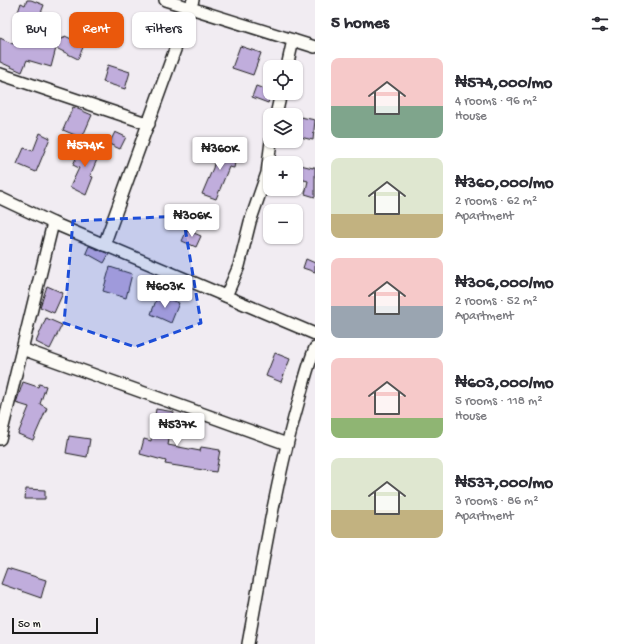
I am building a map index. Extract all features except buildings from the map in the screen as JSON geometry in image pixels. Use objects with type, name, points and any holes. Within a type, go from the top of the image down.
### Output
[{"type":"street","points":[[164,0],[191,4],[293,40],[315,46]]},
{"type":"street","points":[[104,245],[191,4]]},
{"type":"street","points":[[289,60],[293,40]]},
{"type":"street","points":[[0,74],[148,124]]},
{"type":"street","points":[[226,296],[239,266],[250,222],[267,173],[270,148]]},
{"type":"street","points":[[0,198],[53,223],[315,334]]},
{"type":"street","points":[[0,439],[53,223]]},
{"type":"street","points":[[248,644],[287,444],[308,366],[315,348]]},
{"type":"street","points":[[22,349],[287,444]]},
{"type":"highlighted area","points":[[183,216],[201,323],[135,347],[64,323],[73,221]]}]
